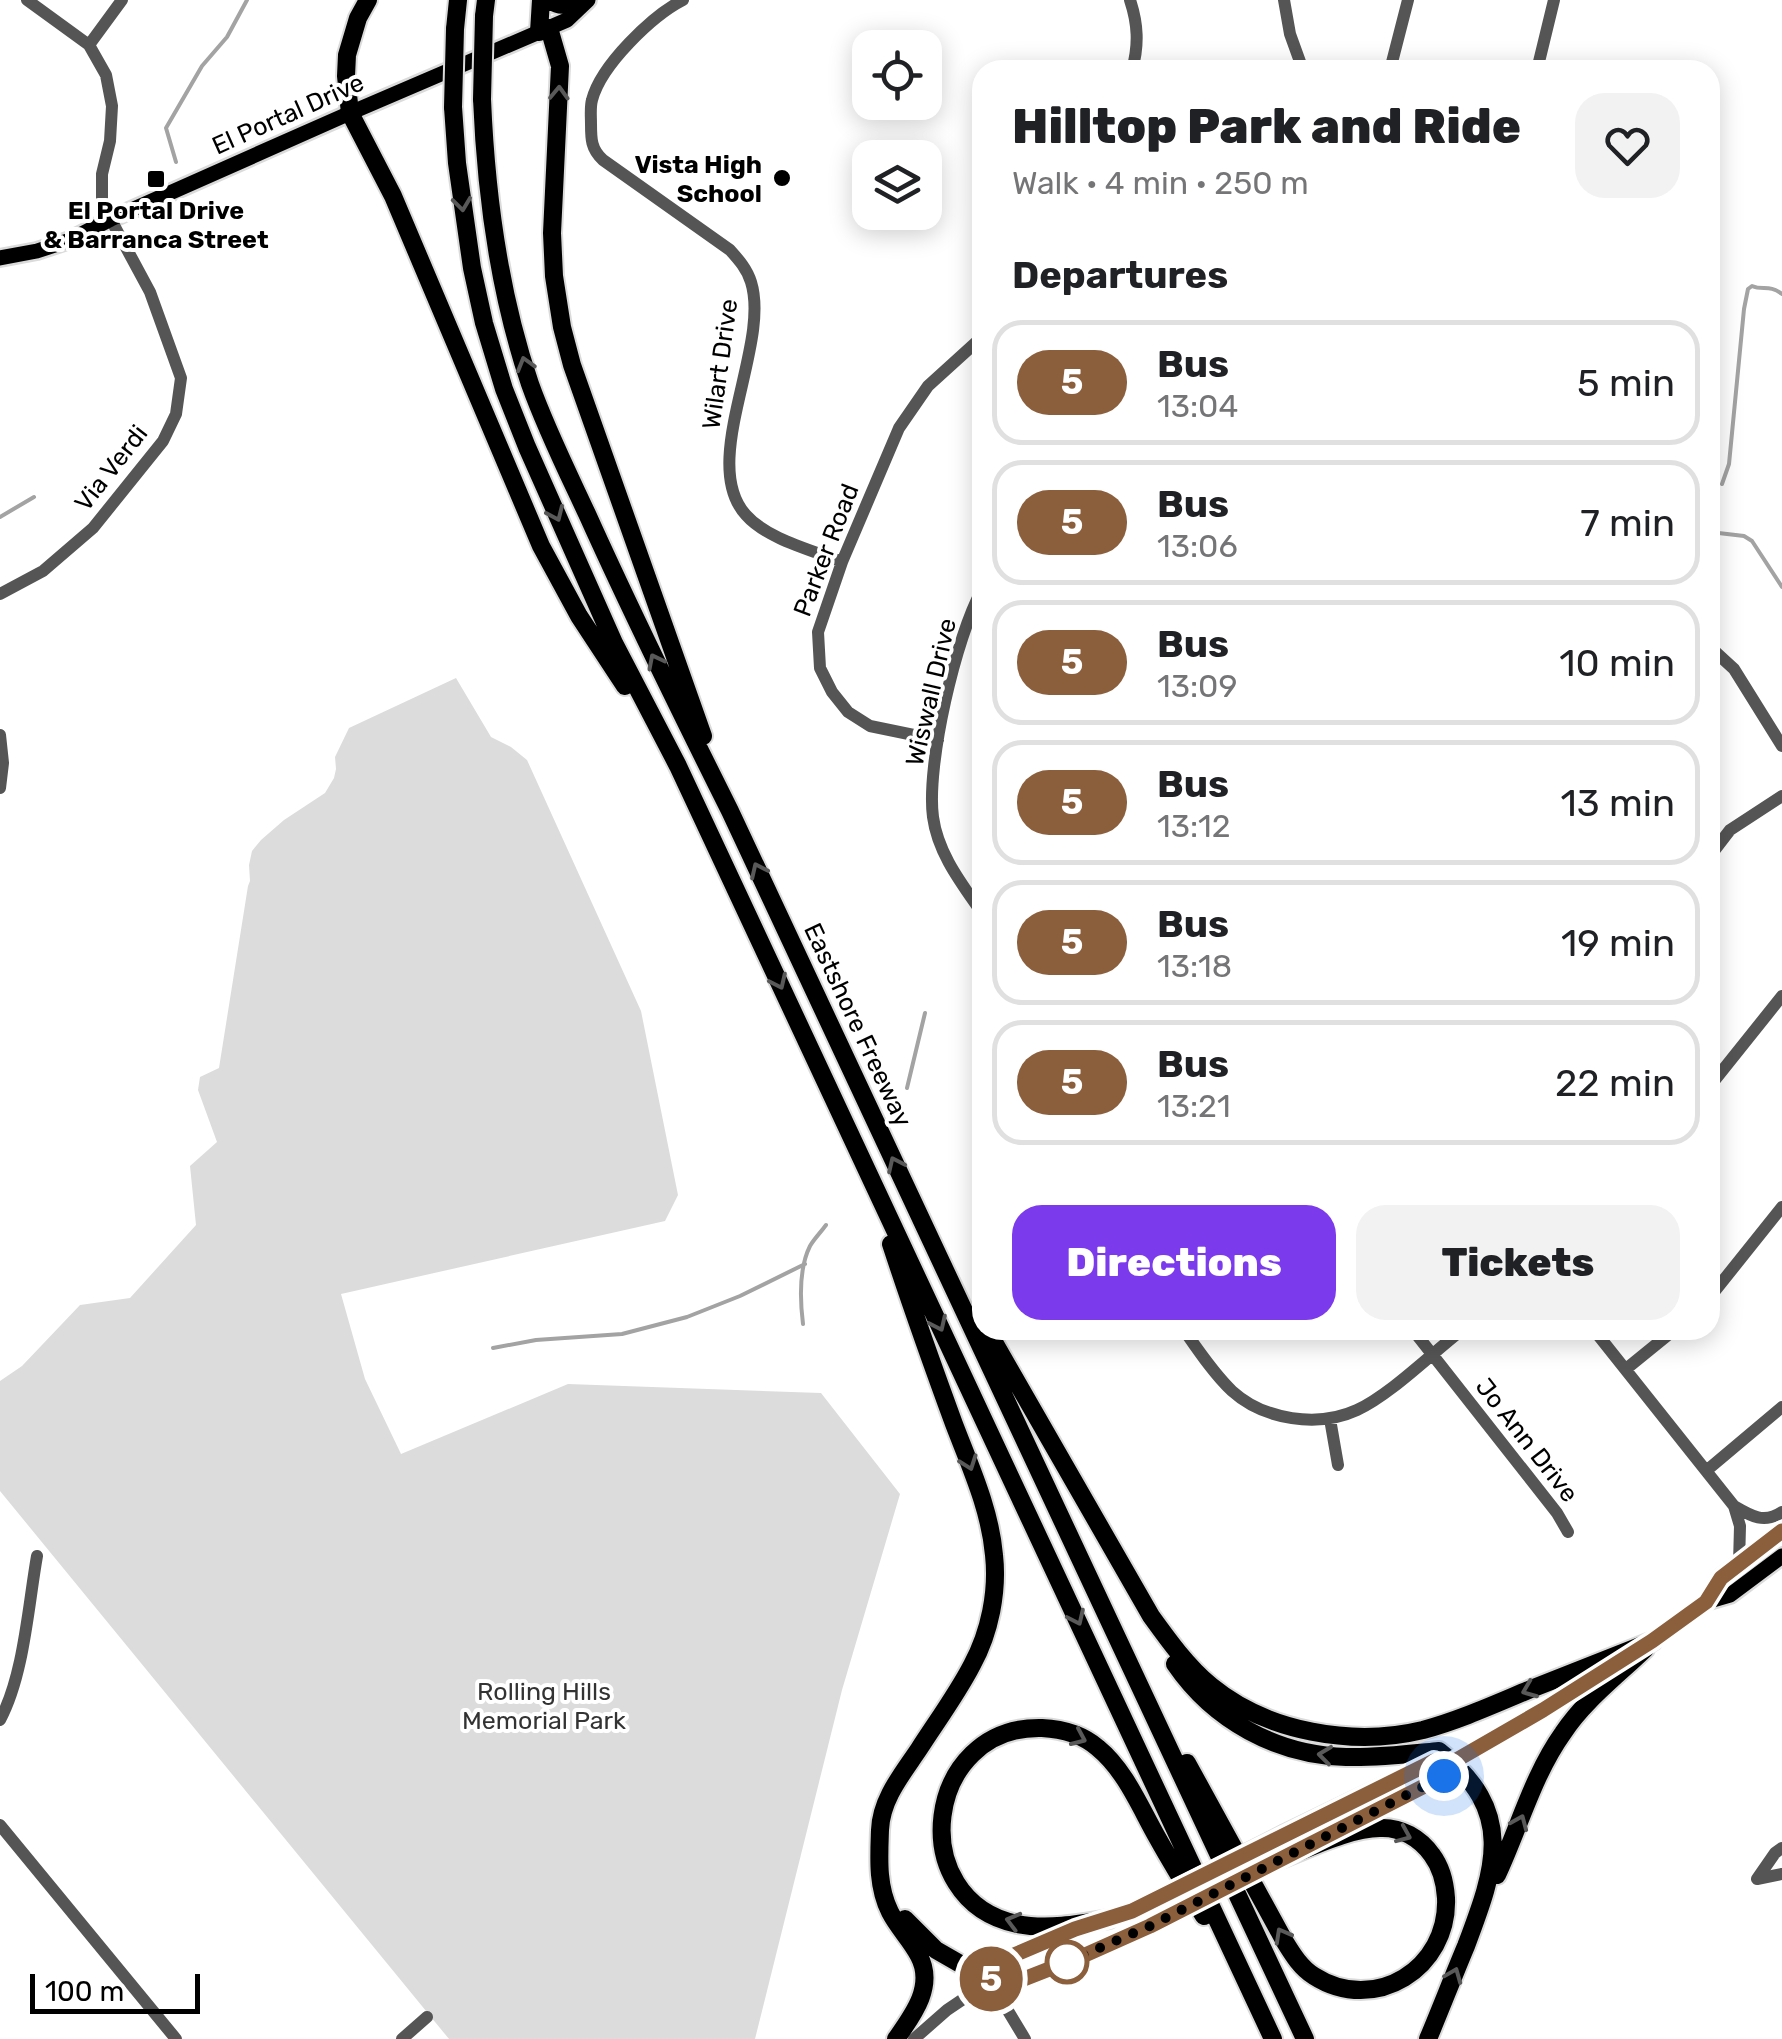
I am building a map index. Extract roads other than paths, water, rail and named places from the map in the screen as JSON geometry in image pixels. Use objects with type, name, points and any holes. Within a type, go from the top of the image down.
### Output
[{"type":"highway","points":[[368,0],[358,18],[348,55],[350,113],[394,196],[541,546],[578,616],[678,766]]},
{"type":"highway","points":[[458,0],[453,107],[472,268],[504,389],[527,448],[614,643],[678,766],[1273,2039]]},
{"type":"highway","points":[[541,0],[544,30],[560,66],[552,233],[562,327],[572,365],[730,811]]},
{"type":"highway","points":[[549,0],[568,5],[576,0]]},
{"type":"highway","name":"Eastshore Freeway","points":[[485,8],[484,153],[511,317],[530,384],[638,626],[730,811],[972,1329]]},
{"type":"highway","points":[[868,1172],[912,1309],[983,1504],[992,1538],[995,1574],[991,1611],[980,1648],[892,1791],[880,1824],[879,1878],[889,1910],[924,1968],[924,1992],[896,2039]]},
{"type":"highway","points":[[936,1252],[972,1308]]},
{"type":"highway","name":"Eastshore Freeway","points":[[977,1340],[1305,2039]]},
{"type":"highway","points":[[993,1340],[1158,1636],[1180,1671],[1206,1701],[1238,1726],[1277,1744],[1323,1756],[1373,1757],[1440,1751],[1474,1786],[1494,1838],[1492,1866],[1479,1911]]},
{"type":"highway","points":[[1137,1594],[1187,1664],[1230,1700],[1284,1724],[1349,1736],[1396,1734],[1444,1724],[1652,1641]]},
{"type":"highway","points":[[1114,1634],[1301,1965],[1339,1988],[1370,1990],[1402,1980],[1435,1947],[1445,1919],[1446,1890],[1436,1860],[1408,1834],[1384,1828],[1367,1829],[1278,1860]]},
{"type":"highway","points":[[1428,2039],[1479,1911],[1562,1734],[1652,1641]]},
{"type":"highway","points":[[1109,1919],[1053,1926],[1016,1924],[984,1910],[958,1884],[941,1836],[943,1803],[956,1772],[982,1746],[999,1736],[1036,1728],[1069,1732],[1098,1747],[1120,1773],[1257,2005]]},
{"type":"highway","points":[[880,1854],[889,1893],[913,1928],[949,1958],[990,1981]]},
{"type":"main road","name":"El Portal Drive","points":[[0,258],[70,240],[567,20],[588,0]]},
{"type":"main road","points":[[1706,1602],[1721,1578],[1782,1531]]},
{"type":"main road","points":[[990,1981],[1016,1982],[1150,1926],[1444,1776],[1453,1762],[1543,1710],[1706,1602],[1730,1595],[1782,1556]]},
{"type":"main road","points":[[1109,1919],[1434,1761],[1453,1762]]},
{"type":"street","points":[[27,0],[89,45],[122,0]]},
{"type":"street","name":"Wilart Drive","points":[[683,0],[648,22],[598,85],[591,103],[591,143],[603,160],[730,250],[743,264],[751,282],[754,317],[728,460],[733,494],[744,514],[764,530],[842,562]]},
{"type":"street","points":[[1130,0],[1136,20],[1135,60]]},
{"type":"street","points":[[1284,0],[1299,60]]},
{"type":"street","points":[[1393,60],[1408,0]]},
{"type":"street","points":[[1539,60],[1554,0]]},
{"type":"street","name":"Via Verdi","points":[[0,594],[43,571],[93,528],[163,441],[176,414],[181,378],[150,292],[102,203],[112,106],[106,75],[89,45]]},
{"type":"street","name":"Parker Road","points":[[938,740],[870,726],[848,712],[820,668],[818,632],[842,562],[899,428],[928,386],[972,345]]},
{"type":"street","name":"Wiswall Drive","points":[[972,613],[959,650],[933,780],[933,819],[952,871],[972,899]]},
{"type":"street","points":[[1720,657],[1734,670],[1782,746]]},
{"type":"street","points":[[0,735],[0,788]]},
{"type":"street","points":[[1720,843],[1730,830],[1782,796]]},
{"type":"street","points":[[1720,1074],[1782,996]]},
{"type":"street","points":[[1720,1284],[1782,1206]]},
{"type":"street","points":[[1192,1340],[1233,1392],[1256,1406],[1280,1416],[1330,1419],[1358,1410],[1450,1340]]},
{"type":"street","name":"Jo Ann Drive","points":[[1420,1340],[1568,1532]]},
{"type":"street","points":[[1602,1340],[1734,1506],[1764,1519],[1782,1512]]},
{"type":"street","points":[[1626,1369],[1662,1340]]},
{"type":"street","points":[[1706,1471],[1782,1406]]},
{"type":"street","points":[[1330,1419],[1338,1465]]},
{"type":"street","points":[[1734,1506],[1741,1532],[1739,1564]]},
{"type":"street","points":[[0,1720],[10,1702],[17,1672],[38,1556]]},
{"type":"street","points":[[0,1825],[176,2039]]},
{"type":"street","points":[[1782,1848],[1775,1852],[1758,1880],[1782,1874]]},
{"type":"street","points":[[914,2039],[990,1981],[998,1964],[1007,1958],[1040,1942],[1109,1919]]},
{"type":"street","points":[[990,1981],[1024,2039]]},
{"type":"street","points":[[402,2039],[427,2017]]},
{"type":"waterway","points":[[176,162],[166,128],[247,0]]},
{"type":"waterway","points":[[1722,484],[1729,464],[1748,289],[1770,288],[1782,294]]},
{"type":"waterway","points":[[0,517],[34,497]]},
{"type":"waterway","points":[[1720,533],[1752,541],[1782,587]]},
{"type":"waterway","points":[[907,1088],[925,1013]]},
{"type":"waterway","points":[[803,1324],[804,1264],[810,1246],[826,1225]]},
{"type":"waterway","points":[[493,1348],[536,1340],[622,1334],[687,1317],[805,1264]]},
{"type":"place","name":"Vista High School","points":[[782,178]]},
{"type":"place","name":"El Portal Drive & Barranca Street","points":[[156,179]]},
{"type":"park label","name":"Rolling Hills Memorial Park","points":[[544,1706]]}]
